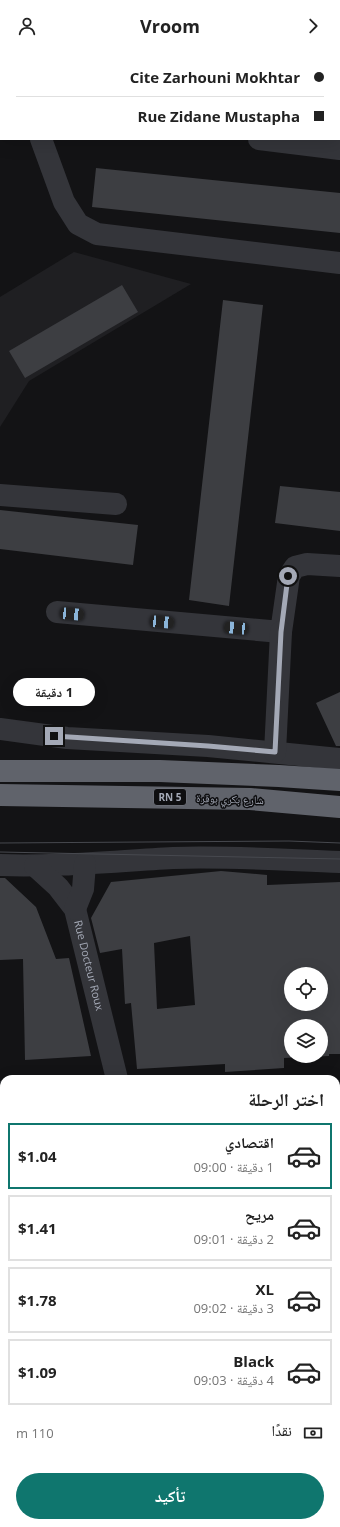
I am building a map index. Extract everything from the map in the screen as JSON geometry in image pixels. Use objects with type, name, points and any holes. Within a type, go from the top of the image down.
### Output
[{"type":"highway","points":[[0,771],[160,771],[340,780]]},
{"type":"highway","name":"شارع بكري بوقرة","points":[[0,795],[250,799],[340,807]]},
{"type":"street","points":[[41,140],[64,202],[78,224],[97,234],[340,263]]},
{"type":"street","points":[[267,140],[340,149]]},
{"type":"street","points":[[0,495],[116,504]]},
{"type":"street","points":[[275,752],[281,632],[288,576],[295,567],[307,564],[340,566]]},
{"type":"street","points":[[57,612],[281,632]]},
{"type":"street","points":[[0,729],[67,738],[208,746],[340,759]]},
{"type":"street","points":[[0,865],[35,866],[85,864],[174,858],[340,862]]},
{"type":"street","points":[[75,909],[82,889],[85,864]]},
{"type":"street","name":"Rue Docteur Roux","points":[[35,866],[58,887],[75,909],[115,1075]]},
{"type":"shaded area","points":[[74,252],[191,284],[29,381],[0,427],[0,297]]},
{"type":"building","points":[[96,168],[340,193],[340,233],[92,207]]},
{"type":"building","points":[[122,285],[138,312],[25,378],[9,351]]},
{"type":"building","points":[[223,300],[263,305],[229,606],[189,600]]},
{"type":"building","points":[[280,486],[340,492],[340,531],[275,523]]},
{"type":"building","points":[[0,510],[138,525],[133,565],[0,549]]},
{"type":"building","points":[[340,692],[340,746],[336,746],[316,703]]},
{"type":"building","points":[[221,871],[267,875],[267,885],[340,882],[340,1054],[329,1054],[328,1056],[328,1019],[284,1019],[284,1068],[225,1072],[225,1064],[137,1069],[131,1003],[125,1004],[122,949],[100,953],[91,918],[111,882]],"holes":[[[190,936],[195,1005],[157,1009],[154,943]]]},
{"type":"building","points":[[0,878],[5,878],[36,907],[56,959],[69,958],[91,1056],[25,1060],[23,959],[0,960]]},
{"type":"tram line","points":[[0,843],[289,841],[340,843]]},
{"type":"tram line","points":[[0,852],[340,859]]},
{"type":"route","points":[[54,736],[275,752],[281,632],[288,576]]}]
